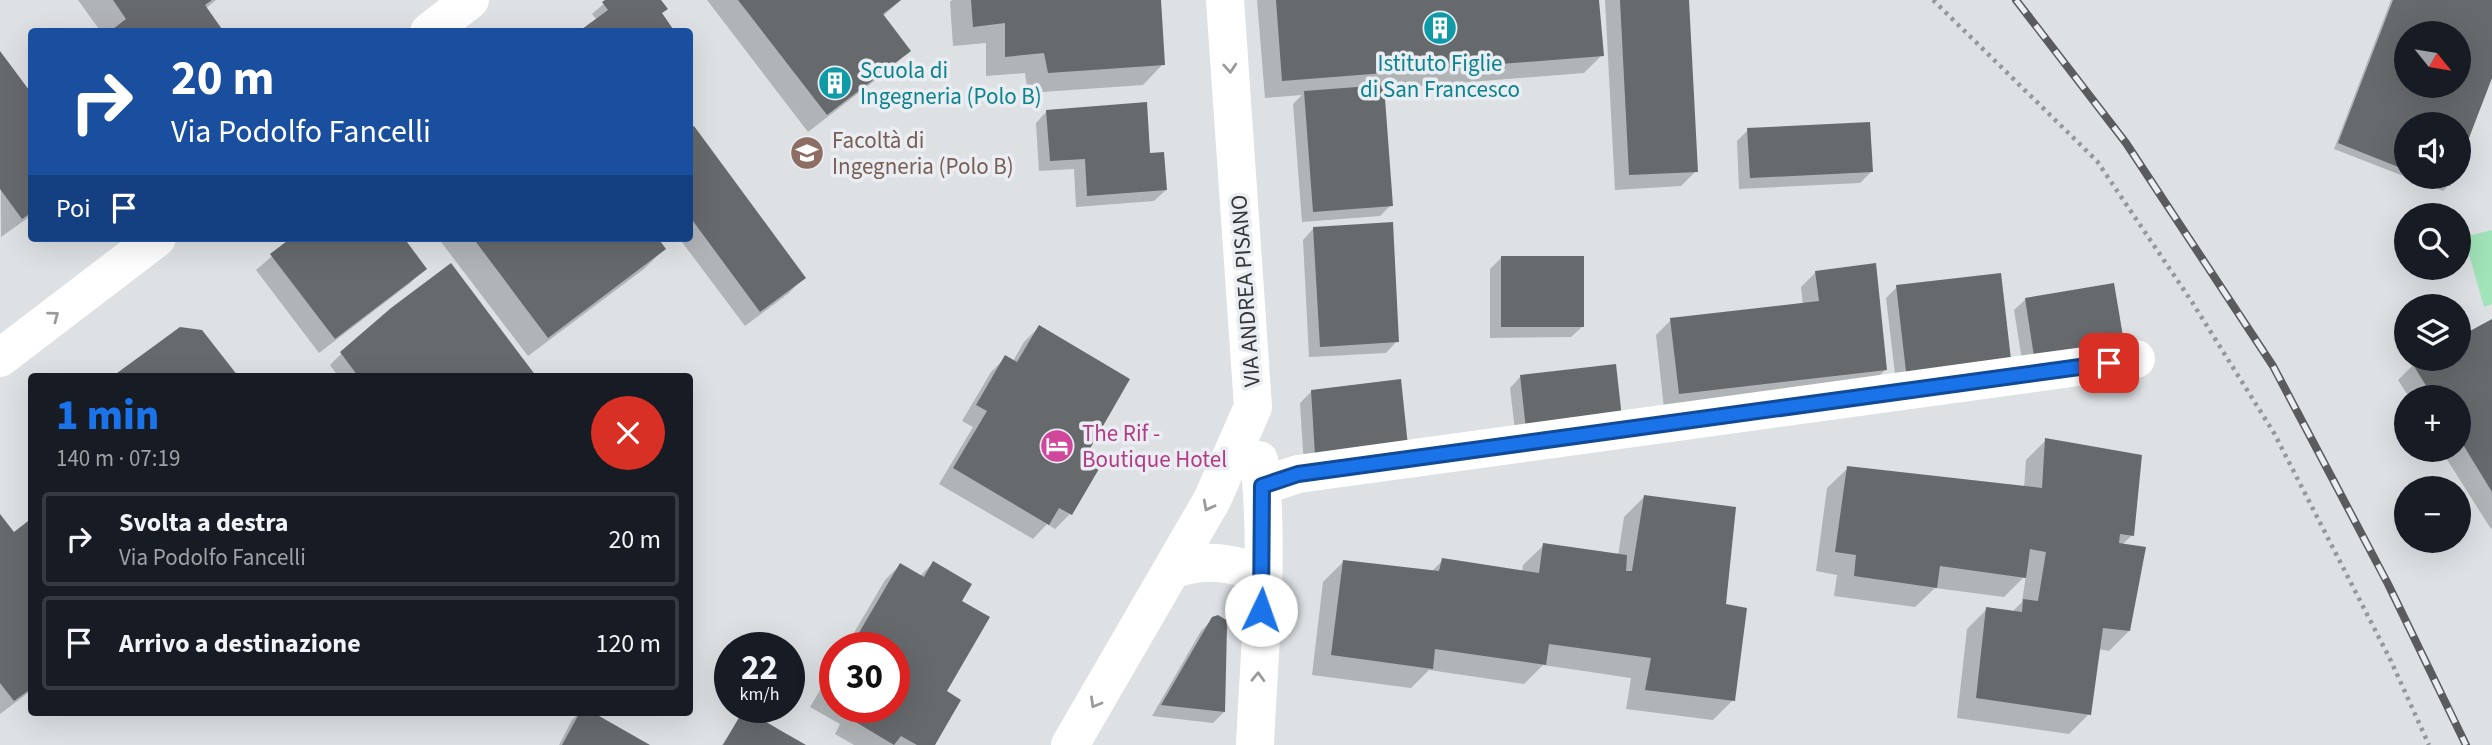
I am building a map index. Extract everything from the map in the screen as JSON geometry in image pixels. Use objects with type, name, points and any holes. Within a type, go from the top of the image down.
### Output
[{"type":"street","points":[[434,28],[470,0]]},
{"type":"street","name":"VIA ANDREA PISANO","points":[[1070,745],[1212,500],[1253,407],[1225,0]]},
{"type":"street","points":[[0,358],[152,242]]},
{"type":"street","points":[[1262,486],[1298,474],[2136,359]]},
{"type":"street","points":[[1253,407],[1262,486],[1263,573],[1255,745]]},
{"type":"street","points":[[1174,569],[1195,562],[1223,562],[1263,573]]},
{"type":"path","points":[[1933,0],[2097,161],[2192,302],[2274,433],[2391,661],[2429,745]]},
{"type":"green space","points":[[2492,230],[2492,304],[2484,307],[2471,262],[2471,235]]},
{"type":"building","points":[[113,0],[212,0],[205,5],[221,28],[114,28],[126,19]]},
{"type":"building","points":[[661,0],[668,9],[662,13],[672,28],[583,28],[608,10],[602,2]]},
{"type":"building","name":"Scuola di Ingegneria (Polo B)","points":[[738,0],[901,0],[883,14],[911,51],[827,115]]},
{"type":"building","points":[[971,0],[1161,0],[1165,65],[1048,73],[1044,53],[1005,57],[1005,23],[973,27]]},
{"type":"building","name":"Istituto Figlie di San Francesco","points":[[1276,0],[1599,0],[1604,56],[1282,81]]},
{"type":"building","points":[[1620,0],[1689,0],[1698,172],[1629,175]]},
{"type":"building","points":[[2393,0],[2492,0],[2492,78],[2471,133],[2471,112],[2394,112],[2394,165],[2338,143]]},
{"type":"building","points":[[0,51],[28,89],[28,215],[22,219],[0,189]]},
{"type":"building","points":[[1384,85],[1393,206],[1313,212],[1304,91]]},
{"type":"building","points":[[1147,102],[1150,153],[1164,152],[1167,190],[1087,196],[1085,159],[1050,161],[1046,110]]},
{"type":"building","points":[[1870,122],[1873,172],[1750,178],[1747,128]]},
{"type":"building","points":[[693,127],[806,278],[760,312],[693,221]]},
{"type":"building","points":[[1393,222],[1399,342],[1320,347],[1313,227]]},
{"type":"building","points":[[286,242],[407,242],[427,269],[335,339],[270,254]]},
{"type":"building","points":[[476,242],[661,242],[666,249],[548,338]]},
{"type":"building","points":[[1501,256],[1584,256],[1584,327],[1501,327]]},
{"type":"building","points":[[451,263],[534,373],[356,373],[340,352],[391,308]]},
{"type":"building","points":[[1876,263],[1887,370],[1679,394],[1670,318],[1819,301],[1815,271]]},
{"type":"building","points":[[2001,273],[2012,368],[1907,380],[1896,285]]},
{"type":"building","points":[[2114,283],[2125,348],[2035,363],[2025,298]]},
{"type":"building","points":[[2492,319],[2492,492],[2471,458],[2471,385],[2426,385],[2417,371],[2471,371],[2471,330]]},
{"type":"building","points":[[1039,325],[1130,379],[1088,452],[1103,462],[1072,515],[1059,508],[1049,525],[953,468],[987,411],[976,405],[1005,355],[1017,362]]},
{"type":"building","points":[[180,327],[202,330],[236,373],[117,373]]},
{"type":"building","points":[[1616,364],[1622,418],[1526,429],[1520,375]]},
{"type":"building","points":[[1401,379],[1408,446],[1315,455],[1311,390]]},
{"type":"building","points":[[2045,438],[2142,455],[2134,536],[2120,534],[2119,543],[2146,547],[2130,631],[2103,628],[2091,715],[1976,698],[1986,607],[2022,612],[2023,599],[2038,601],[2046,552],[2030,549],[2026,578],[1940,566],[1937,588],[1854,576],[1856,555],[1835,552],[1847,466],[2042,488]]},
{"type":"building","points":[[1644,495],[1736,507],[1726,604],[1747,608],[1735,701],[1645,690],[1651,658],[1549,644],[1546,665],[1435,649],[1433,669],[1331,655],[1343,560],[1439,571],[1442,558],[1539,573],[1543,543],[1627,555],[1626,571],[1632,571]]},
{"type":"building","points":[[0,514],[14,532],[28,521],[28,691],[14,701],[0,683]]},
{"type":"building","points":[[933,561],[972,584],[962,601],[990,617],[947,691],[961,700],[935,745],[917,745],[901,736],[894,745],[857,723],[910,723],[910,632],[859,632],[900,563],[924,577]]},
{"type":"building","points":[[1218,615],[1226,620],[1227,627],[1225,712],[1161,705],[1212,617]]},
{"type":"building","points":[[578,716],[599,716],[650,745],[562,745]]},
{"type":"building","points":[[736,723],[768,723],[806,745],[723,745]]},
{"type":"railway","points":[[2016,0],[2126,143],[2273,366],[2388,584],[2466,745]]},
{"type":"place","name":"Istituto Figlie di San Francesco","points":[[1440,28]]},
{"type":"place","name":"Scuola di Ingegneria (Polo B)","points":[[835,83]]},
{"type":"place","name":"Facoltà di Ingegneria (Polo B)","points":[[807,153]]},
{"type":"place","name":"The Rif - Boutique Hotel","points":[[1057,446]]},
{"type":"route","points":[[1261,610],[1262,486],[1298,474],[2109,363]]}]
